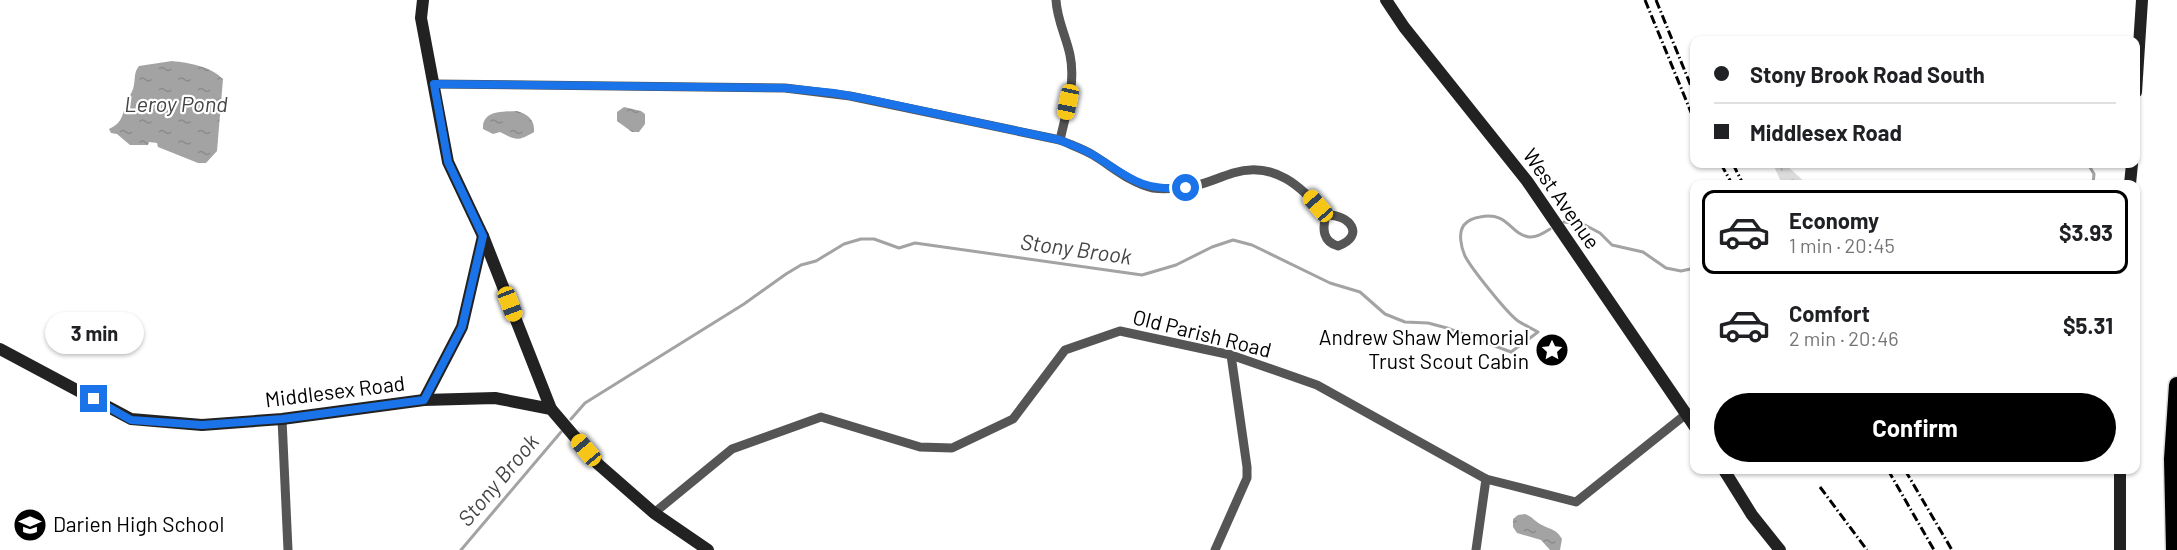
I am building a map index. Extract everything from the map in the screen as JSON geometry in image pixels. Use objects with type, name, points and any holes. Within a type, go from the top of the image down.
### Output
[{"type":"highway","points":[[2174,550],[2172,467],[2177,385]]},
{"type":"main road","points":[[423,0],[421,18],[448,162],[483,236],[551,409],[598,464],[654,513],[708,550]]},
{"type":"main road","name":"West Avenue","points":[[1386,0],[1404,27],[1527,181],[1690,421]]},
{"type":"main road","points":[[2140,36],[2142,0]]},
{"type":"main road","points":[[424,400],[462,327],[483,236]]},
{"type":"main road","name":"Middlesex Road","points":[[0,349],[131,420],[202,425],[282,419],[424,400],[495,398],[551,409]]},
{"type":"main road","points":[[1726,474],[1752,515],[1780,550]]},
{"type":"main road","points":[[2120,474],[2120,550]]},
{"type":"street","points":[[1056,0],[1060,24],[1070,56],[1071,76],[1070,96],[1060,140]]},
{"type":"street","points":[[434,84],[785,88],[850,96],[1060,140],[1093,154],[1137,183],[1154,188],[1186,188],[1235,172],[1260,169],[1272,171],[1294,182],[1326,215]]},
{"type":"street","name":"Old Parish Road","points":[[654,513],[732,449],[820,417],[920,447],[952,448],[1013,419],[1065,350],[1120,331],[1231,355],[1317,385],[1486,479],[1576,502],[1685,415]]},
{"type":"street","points":[[1215,550],[1247,478],[1231,355]]},
{"type":"street","points":[[282,419],[288,550]]},
{"type":"street","points":[[1476,550],[1486,479]]},
{"type":"green space","points":[[1775,168],[1789,168],[1803,180],[1780,180]]},
{"type":"water","name":"Leroy Pond","points":[[172,61],[206,68],[223,79],[217,151],[206,163],[198,163],[158,147],[157,143],[130,145],[117,134],[111,133],[109,129],[121,118],[134,86],[139,66]]},
{"type":"water","points":[[624,107],[645,114],[645,124],[639,132],[632,132],[617,121],[617,112]]},
{"type":"water","points":[[517,111],[530,118],[534,132],[517,139],[500,132],[493,134],[483,129],[486,118],[490,115]]},
{"type":"water","points":[[1525,514],[1558,533],[1562,539],[1560,550],[1550,550],[1541,540],[1517,533],[1513,527],[1513,519]]},
{"type":"waterway","points":[[2090,168],[2094,174],[2093,180]]},
{"type":"waterway","name":"Stony Brook","points":[[571,419],[585,403],[744,304],[786,274],[801,265],[816,261],[844,244],[861,239],[874,239],[899,248],[915,243],[1142,275],[1176,265],[1212,247],[1233,240],[1252,245],[1330,283],[1360,292],[1385,314],[1405,322],[1428,323],[1447,328],[1511,352],[1538,332],[1513,316],[1474,270],[1462,248],[1462,228],[1471,220],[1490,216],[1503,220],[1517,232],[1529,237],[1543,234],[1550,229]]},
{"type":"waterway","name":"Stony Brook","points":[[1564,222],[1583,224],[1600,233],[1612,245],[1643,252],[1666,268],[1681,271],[1690,269]]},
{"type":"waterway","name":"Stony Brook","points":[[461,550],[561,432]]},
{"type":"railway","points":[[1645,0],[1690,110]]},
{"type":"railway","points":[[1656,0],[1690,84]]},
{"type":"railway","points":[[1723,168],[1730,180]]},
{"type":"railway","points":[[1735,168],[1741,180]]},
{"type":"railway","points":[[1890,474],[1934,550]]},
{"type":"railway","points":[[1907,474],[1952,550]]},
{"type":"railway","points":[[1820,487],[1867,550]]},
{"type":"place","name":"Andrew Shaw Memorial Trust Scout Cabin","points":[[1552,350]]},
{"type":"place","name":"Darien High School","points":[[30,525]]},
{"type":"route","points":[[94,399],[131,420],[202,425],[282,419],[424,400],[462,327],[483,236],[448,162],[434,84],[785,88],[834,93],[901,105],[1060,140],[1093,154],[1137,183],[1154,188],[1186,188]]}]
